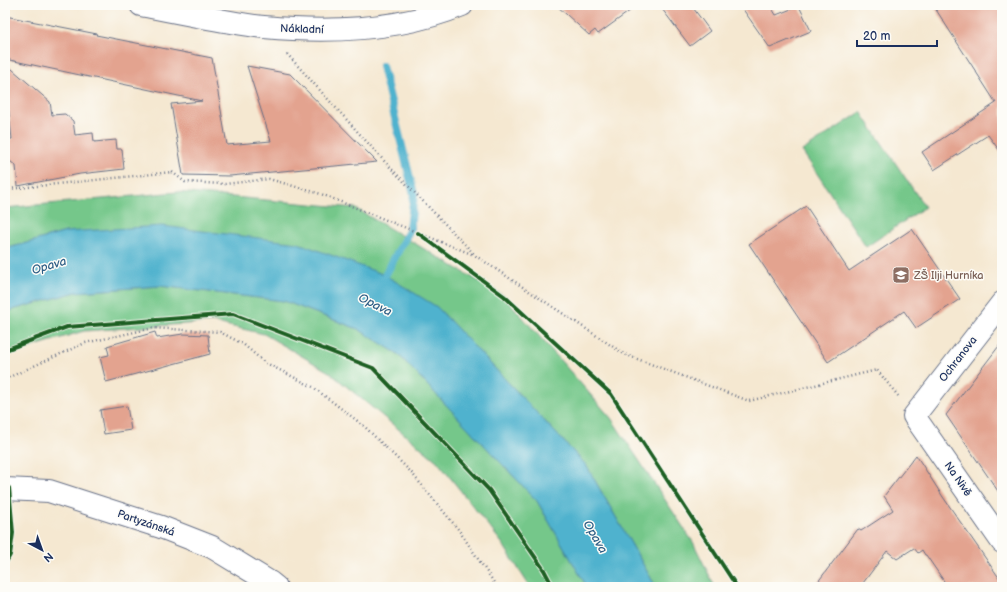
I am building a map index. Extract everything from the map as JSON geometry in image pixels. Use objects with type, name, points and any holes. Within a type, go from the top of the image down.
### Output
[{"type":"street","name":"Nákladní","points":[[141,5],[191,16],[262,27],[319,30],[385,26],[416,20],[451,10],[462,5]]},
{"type":"street","name":"Ochranova","points":[[914,416],[1002,303]]},
{"type":"street","name":"Na Nivě","points":[[914,416],[1002,542]]},
{"type":"street","name":"Partyzánská","points":[[5,489],[49,491],[161,527],[212,547],[276,587]]},
{"type":"path","points":[[262,27],[386,163],[476,256]]},
{"type":"path","points":[[5,189],[172,172],[185,182],[225,184],[269,179],[321,194],[476,256],[624,354],[749,400],[877,370],[914,416]]},
{"type":"path","points":[[418,233],[430,242]]},
{"type":"path","points":[[5,379],[85,344],[153,328],[220,332],[243,344],[264,362],[313,387],[364,426],[410,471],[458,529],[496,587]]},
{"type":"green space","points":[[861,112],[925,207],[866,247],[802,151]]},
{"type":"green space","points":[[177,192],[355,208],[504,296],[611,418],[693,542],[715,587],[656,587],[586,465],[437,307],[66,232],[5,249],[5,208]]},
{"type":"green space","points":[[160,286],[284,301],[358,329],[398,354],[537,501],[587,587],[530,587],[502,543],[437,461],[329,372],[264,334],[212,322],[84,331],[5,355],[5,312],[76,292]]},
{"type":"water","name":"Opava","points":[[162,226],[298,243],[385,275],[437,307],[586,465],[656,587],[587,587],[537,501],[398,354],[358,329],[284,301],[160,286],[76,292],[5,312],[5,249],[66,232]]},
{"type":"building","points":[[556,5],[638,5],[598,34],[595,30],[589,35]]},
{"type":"building","points":[[659,5],[691,5],[710,31],[690,46]]},
{"type":"building","points":[[740,5],[770,5],[776,15],[799,6],[811,31],[770,48]]},
{"type":"building","points":[[933,5],[1002,5],[1002,154],[988,135],[934,170],[922,152],[996,103]]},
{"type":"building","points":[[5,16],[212,58],[227,145],[271,141],[247,66],[290,74],[377,162],[230,176],[183,175],[171,104],[202,101],[5,59]]},
{"type":"building","points":[[5,63],[50,102],[52,115],[65,114],[73,121],[75,135],[93,133],[94,142],[116,140],[117,149],[122,149],[124,169],[80,174],[18,186],[16,166],[5,157],[5,139],[12,139],[5,79]]},
{"type":"building","name":"ZŠ Ilji Hurníka","points":[[806,206],[849,271],[912,229],[960,299],[916,328],[904,311],[828,362],[749,244]]},
{"type":"building","points":[[155,332],[157,338],[183,334],[208,335],[210,354],[106,382],[100,357],[109,355],[107,346]]},
{"type":"building","points":[[1002,342],[1002,497],[946,415]]},
{"type":"building","points":[[127,406],[131,430],[104,434],[100,410]]},
{"type":"building","points":[[916,455],[1002,582],[1002,587],[948,587],[922,550],[918,553],[914,548],[897,559],[887,551],[860,587],[814,587],[858,529],[861,531],[893,510],[884,496]]},
{"type":"waterway","points":[[380,285],[410,229],[414,194],[382,66]]},
{"type":"cycle path","points":[[418,233],[504,296],[611,394],[737,587]]},
{"type":"cycle path","points":[[5,350],[67,327],[233,314],[373,368],[489,490],[544,570],[553,587]]},
{"type":"cycle path","points":[[5,489],[9,488],[13,533],[10,555],[5,564]]},
{"type":"place","name":"ZŠ Ilji Hurníka","points":[[901,275]]}]
